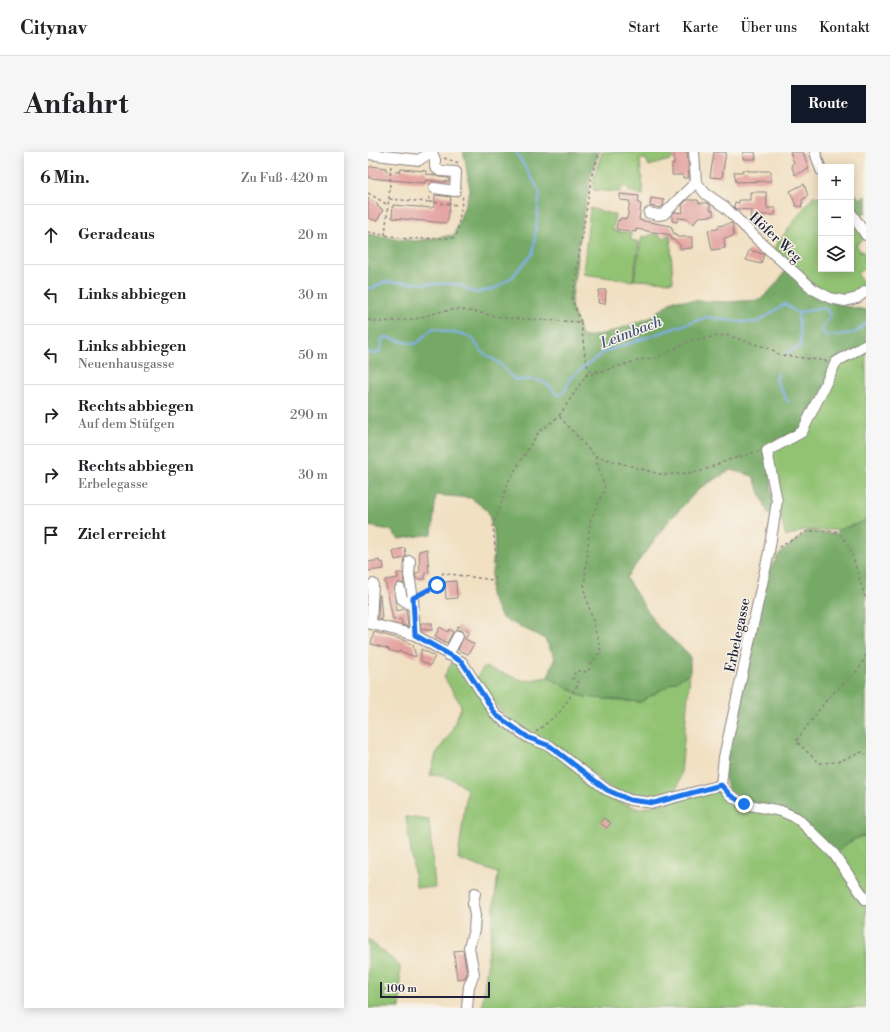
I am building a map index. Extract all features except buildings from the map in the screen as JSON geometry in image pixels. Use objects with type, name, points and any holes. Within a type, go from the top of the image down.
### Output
[{"type":"street","points":[[649,213],[658,215],[664,214],[696,182],[694,152]]},
{"type":"street","points":[[815,152],[819,164]]},
{"type":"street","points":[[368,154],[404,155],[419,160],[434,153],[435,167],[440,171],[456,172],[455,191],[432,191]]},
{"type":"street","name":"Höfer Weg","points":[[696,182],[706,194],[725,207],[756,238],[813,288],[830,298],[845,301],[857,298],[866,291]]},
{"type":"street","points":[[854,217],[866,235]]},
{"type":"street","points":[[767,451],[802,432],[836,362],[866,345]]},
{"type":"street","name":"Erbelegasse","points":[[721,785],[724,757],[769,552],[777,501],[767,451]]},
{"type":"street","points":[[410,561],[409,575],[413,602],[415,635]]},
{"type":"street","points":[[373,584],[369,623],[415,635],[462,662],[496,715],[529,738],[550,746],[607,790],[630,800],[654,803],[721,785],[730,795],[744,804],[781,811],[796,818],[834,854],[866,900]]},
{"type":"street","points":[[400,589],[402,599],[413,602]]},
{"type":"street","points":[[448,654],[458,636]]},
{"type":"street","points":[[467,1008],[469,986],[474,974],[469,947],[474,930],[475,916],[473,904],[475,893]]},
{"type":"path","points":[[413,602],[437,585],[443,573],[493,580],[498,576],[493,526],[509,480],[538,434],[559,416],[588,370],[581,322],[572,299],[592,174],[600,152]]},
{"type":"path","points":[[434,153],[463,166]]},
{"type":"path","points":[[385,235],[389,199],[391,155]]},
{"type":"path","points":[[368,232],[407,239],[453,238],[457,234],[463,188]]},
{"type":"path","points":[[429,202],[432,191]]},
{"type":"path","points":[[368,193],[388,205]]},
{"type":"path","points":[[389,199],[458,205]]},
{"type":"path","points":[[368,320],[381,322],[415,319],[439,312],[459,309],[506,318],[581,322]]},
{"type":"path","points":[[585,376],[643,359],[658,358],[689,341],[726,335],[771,349],[780,355],[836,362]]},
{"type":"path","points":[[588,370],[602,371]]},
{"type":"path","points":[[529,738],[559,713],[579,683],[572,678],[576,671],[588,672],[592,662],[601,651],[584,589],[590,521],[605,489],[596,456],[559,416]]},
{"type":"path","points":[[596,456],[663,475],[699,472],[728,460],[752,453],[767,451]]},
{"type":"path","points":[[769,552],[808,531],[836,531],[842,536],[850,548],[866,600]]},
{"type":"path","points":[[866,655],[859,669],[828,698],[796,741],[819,763],[837,762],[862,752],[866,754]]},
{"type":"green space","points":[[463,152],[599,152],[591,174],[580,234],[571,306],[582,336],[588,337],[611,332],[649,318],[674,300],[726,302],[760,300],[776,284],[786,270],[817,295],[844,306],[866,310],[866,350],[840,366],[815,398],[805,427],[776,440],[769,460],[774,514],[769,515],[753,476],[731,470],[700,488],[667,523],[626,578],[658,627],[690,655],[690,673],[640,702],[584,697],[548,677],[555,657],[544,638],[502,618],[490,595],[495,539],[488,511],[471,498],[436,495],[432,534],[399,539],[390,530],[368,526],[368,234],[415,241],[454,235],[470,191]]},
{"type":"green space","points":[[602,152],[670,152],[673,159],[649,166],[646,159],[640,159],[643,195],[628,191],[629,188],[623,186],[620,192],[593,190],[594,176]]},
{"type":"green space","points":[[854,192],[860,199],[866,196],[866,212],[860,216],[854,209]]},
{"type":"green space","points":[[813,196],[818,197],[818,272],[854,272],[854,224],[864,239],[856,245],[866,256],[864,259],[866,268],[857,273],[866,287],[853,296],[843,297],[833,295],[821,289],[799,273],[773,249]]},
{"type":"green space","points":[[590,208],[615,215],[613,231],[631,233],[631,240],[639,242],[633,281],[583,274]]},
{"type":"green space","points":[[670,233],[673,282],[634,280],[642,236],[647,237],[651,234],[659,235],[664,238]]},
{"type":"green space","points":[[866,350],[866,518],[862,522],[838,530],[805,530],[786,537],[779,509],[772,459],[775,449],[840,366]]},
{"type":"green space","points":[[866,518],[866,837],[862,836],[849,842],[835,853],[797,818],[745,802],[729,792],[724,774],[767,574],[779,554],[808,531],[836,534],[838,530],[862,522]]},
{"type":"green space","points":[[452,662],[456,662],[493,715],[514,734],[554,754],[610,798],[638,809],[716,791],[744,804],[796,819],[832,855],[866,905],[866,1008],[482,1008],[498,873],[458,859],[467,790],[459,783],[450,779],[430,775],[436,754],[450,734],[461,708],[461,705],[444,677]]},
{"type":"green space","points":[[484,667],[525,681],[548,677],[584,697],[640,702],[690,673],[681,773],[676,793],[651,798],[623,795],[605,784],[564,750],[511,722],[486,694],[476,678]]},
{"type":"green space","points":[[406,817],[429,820],[435,888],[416,887]]},
{"type":"green space","points":[[862,836],[866,837],[866,897],[836,852],[849,842]]},
{"type":"green space","points":[[368,939],[400,966],[400,1008],[368,1008]]},
{"type":"waterway","points":[[368,288],[373,288],[384,282],[458,284],[475,293],[494,289],[512,277],[533,253],[540,192],[516,152]]},
{"type":"waterway","name":"Leimbach","points":[[368,352],[376,354],[381,349],[382,339],[386,337],[416,344],[433,328],[462,334],[472,338],[483,353],[499,363],[515,380],[539,380],[552,389],[557,395],[564,393],[570,378],[604,352],[707,317],[740,322],[758,322],[785,304],[798,313],[823,307],[831,314],[821,330],[826,336],[855,333],[866,323]]},
{"type":"waterway","points":[[785,353],[801,346],[798,313]]},
{"type":"waterway","points":[[778,373],[776,380],[788,402]]},
{"type":"route","points":[[437,585],[413,598],[415,635],[462,662],[496,715],[529,738],[550,746],[607,790],[630,800],[654,803],[721,785],[730,795],[744,804]]}]
